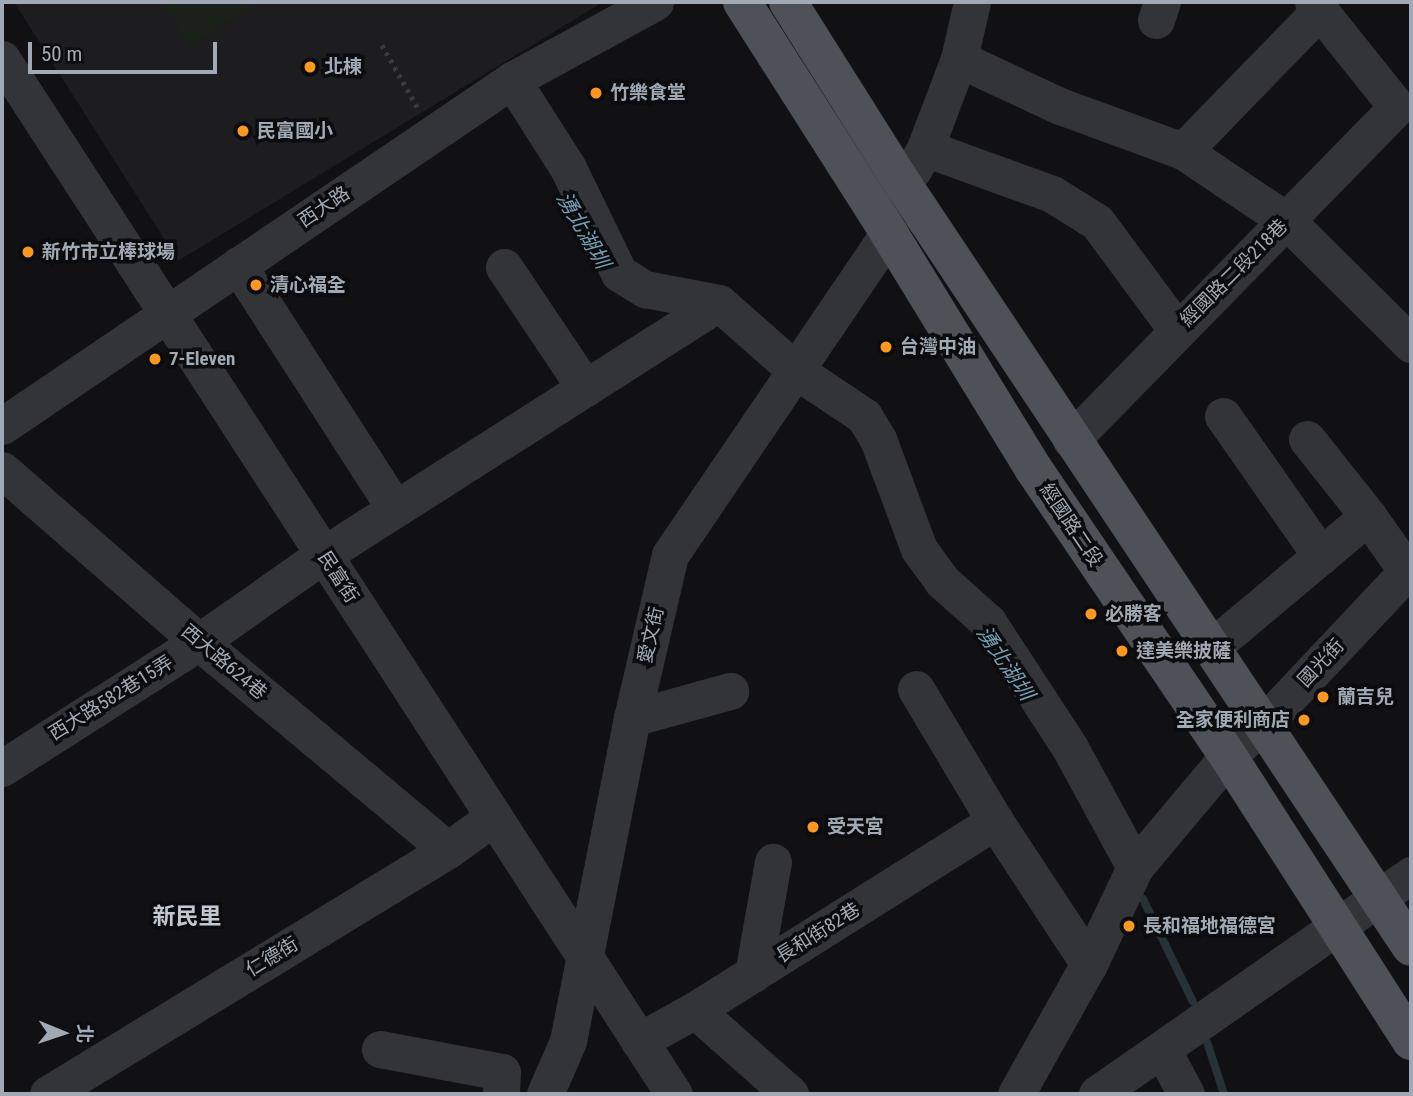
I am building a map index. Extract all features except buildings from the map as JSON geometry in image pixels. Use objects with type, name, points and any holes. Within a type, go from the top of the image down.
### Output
[{"type":"main road","name":"經國路二段","points":[[742,2],[889,233],[1033,468],[1228,756],[1411,1041]]},
{"type":"main road","points":[[788,2],[904,186],[1071,440],[1264,723],[1411,947]]},
{"type":"street","name":"西大路","points":[[2,426],[512,80],[655,2]]},
{"type":"street","points":[[904,186],[925,148],[959,59],[972,2]]},
{"type":"street","points":[[1183,150],[1317,6]]},
{"type":"street","name":"經國路二段218巷","points":[[1071,440],[1396,107],[1317,6]]},
{"type":"street","points":[[959,59],[1060,106],[1183,150],[1287,221],[1411,344]]},
{"type":"street","name":"民富街","points":[[2,60],[674,1094]]},
{"type":"street","points":[[512,80],[568,168],[619,273],[645,289],[719,303],[795,370],[864,416],[878,439],[919,550],[942,581],[988,622],[1070,748],[1135,867]]},
{"type":"street","points":[[925,148],[1052,194],[1097,222],[1177,330]]},
{"type":"street","name":"愛文街","points":[[545,1094],[568,1041],[632,718],[670,555],[889,233]]},
{"type":"street","points":[[238,265],[395,509]]},
{"type":"street","points":[[505,267],[585,388]]},
{"type":"street","name":"西大路582巷15弄","points":[[2,768],[199,642],[323,555],[719,303]]},
{"type":"street","points":[[1223,416],[1321,556]]},
{"type":"street","points":[[1307,439],[1410,572]]},
{"type":"street","name":"西大路624巷","points":[[2,470],[199,642],[448,850]]},
{"type":"street","points":[[1212,647],[1368,516]]},
{"type":"street","name":"國光街","points":[[1016,1094],[1089,964],[1135,867],[1228,756],[1264,723],[1410,572]]},
{"type":"street","points":[[916,689],[995,821],[1089,964]]},
{"type":"street","points":[[632,718],[730,691]]},
{"type":"street","name":"仁德街","points":[[48,1094],[448,850],[494,817]]},
{"type":"street","name":"長和街82巷","points":[[639,1041],[695,1010],[995,821]]},
{"type":"street","points":[[752,974],[773,862]]},
{"type":"street","points":[[1097,1094],[1378,895],[1411,875]]},
{"type":"street","points":[[695,1010],[790,1094]]},
{"type":"street","points":[[380,1049],[502,1072],[501,1094]]},
{"type":"street","points":[[1162,1049],[1186,1094]]},
{"type":"path","points":[[382,45],[433,134]]},
{"type":"shaded area","name":"民富國小","points":[[14,2],[603,2],[178,261]]},
{"type":"shaded area","points":[[161,2],[255,2],[255,3],[190,46]]},
{"type":"waterway","points":[[1143,899],[1193,1002]]},
{"type":"waterway","name":"湧北湖圳","points":[[1207,1042],[1224,1094]]},
{"type":"place","name":"北棟","points":[[310,67]]},
{"type":"place","name":"竹樂食堂","points":[[596,93]]},
{"type":"place","name":"民富國小","points":[[243,131]]},
{"type":"place","name":"新竹市立棒球場","points":[[28,252]]},
{"type":"place","name":"清心福全","points":[[256,285]]},
{"type":"place","name":"台灣中油","points":[[886,347]]},
{"type":"place","name":"7-Eleven","points":[[155,359]]},
{"type":"place","name":"必勝客","points":[[1091,614]]},
{"type":"place","name":"達美樂披薩","points":[[1122,651]]},
{"type":"place","name":"蘭吉兒","points":[[1323,697]]},
{"type":"place","name":"全家便利商店","points":[[1304,720]]},
{"type":"place","name":"受天宮","points":[[813,827]]},
{"type":"place","name":"長和福地福德宮","points":[[1129,926]]},
{"type":"district","name":"新民里","points":[[187,917]]}]
